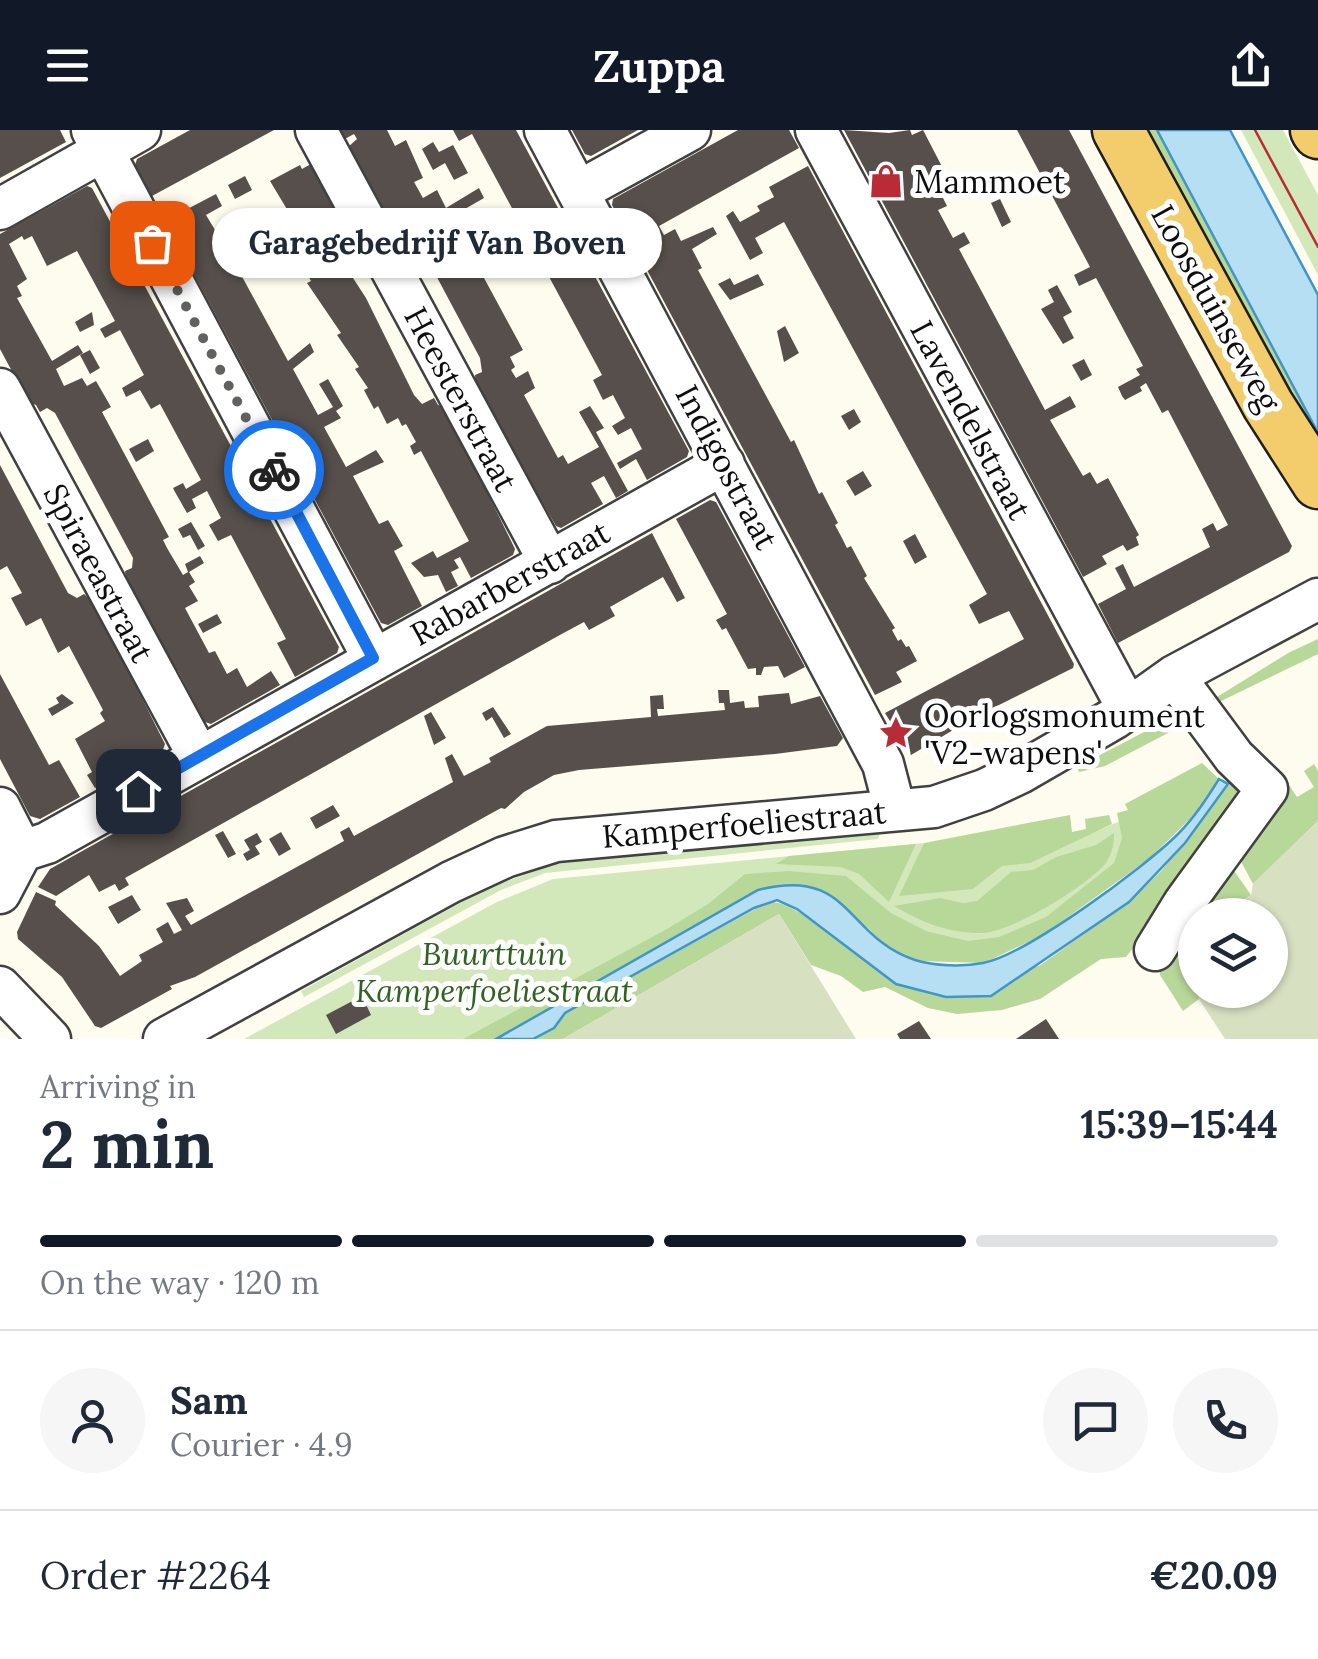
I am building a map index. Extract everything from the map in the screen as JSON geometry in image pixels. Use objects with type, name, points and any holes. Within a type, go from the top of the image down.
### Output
[{"type":"main road","name":"Loosduinseweg","points":[[1118,130],[1268,406],[1318,483]]},
{"type":"street","points":[[0,208],[97,140],[140,130]]},
{"type":"street","name":"Heesterstraat","points":[[316,130],[550,563]]},
{"type":"street","name":"Indigostraat","points":[[546,130],[883,764],[895,810]]},
{"type":"street","points":[[578,191],[690,130]]},
{"type":"street","name":"Lavendelstraat","points":[[816,130],[1128,709]]},
{"type":"street","points":[[97,140],[373,658]]},
{"type":"street","name":"Spiraeastraat","points":[[0,389],[199,757]]},
{"type":"street","name":"Rabarberstraat","points":[[22,851],[47,843],[724,464]]},
{"type":"street","name":"Kamperfoeliestraat","points":[[164,1039],[505,856],[556,841],[934,807],[984,790],[1128,709],[1174,676],[1318,599]]},
{"type":"street","points":[[1155,950],[1184,903],[1268,789],[1234,757],[1174,676]]},
{"type":"street","points":[[0,808],[22,851],[0,894]]},
{"type":"street","points":[[0,987],[50,1039]]},
{"type":"green space","points":[[1135,130],[1157,130],[1318,433],[1318,457]]},
{"type":"green space","points":[[1241,130],[1283,130],[1318,195],[1318,275]]},
{"type":"green space","points":[[1318,639],[1318,654],[1209,707],[1248,739],[1238,751],[1204,705]]},
{"type":"green space","points":[[1169,719],[1172,727],[1168,733],[1105,766],[1079,772],[1077,767]]},
{"type":"green space","points":[[1202,763],[1219,779],[1194,815],[1150,858],[1043,935],[984,963],[919,961],[884,945],[868,928],[758,890],[496,1039],[463,1039],[667,929],[708,904],[745,874],[789,871],[846,876],[891,913],[926,931],[968,941],[999,937],[1046,917],[1114,863],[1122,838],[1117,813],[1128,810],[1125,804]]},
{"type":"green space","points":[[1314,764],[1318,771],[1318,821],[1253,884],[1236,852],[1287,782],[1297,797],[1314,787],[1304,771]]},
{"type":"green space","points":[[1237,774],[1248,799],[1126,957],[1101,959],[1040,999],[1002,1010],[957,1014],[928,1008],[885,987],[863,992],[841,976],[811,965],[779,914],[563,1039],[533,1039],[554,1028],[565,1013],[768,902],[796,910],[896,984],[1039,966],[1129,902],[1161,871]]},
{"type":"green space","name":"Buurttuin Kamperfoeliestraat","points":[[1219,779],[1207,799],[984,963],[803,884],[496,1039],[244,1039],[497,902],[553,879],[924,843],[916,861],[1038,856]]},
{"type":"green space","points":[[1070,815],[1072,832],[1086,829],[1085,819],[1109,815],[1112,824],[1030,863],[1002,866],[973,889],[899,896],[924,843]]},
{"type":"green space","points":[[1318,821],[1318,1039],[1225,1039],[1205,1008],[1288,1008],[1288,898],[1246,898],[1251,895],[1253,884]]},
{"type":"green space","points":[[880,833],[878,839],[545,873],[501,890],[304,997],[301,991],[487,888],[567,860]]},
{"type":"green space","points":[[1114,833],[1110,856],[1096,873],[1049,906],[997,930],[972,933],[948,929],[894,906],[940,898],[963,903],[977,901],[1011,872],[1033,870],[1056,857],[1096,845]]},
{"type":"green space","points":[[916,844],[889,902],[859,874],[841,867],[776,864],[789,856]]},
{"type":"green space","points":[[1228,862],[1251,895],[1246,898],[1204,898]]},
{"type":"green space","points":[[779,914],[856,1039],[563,1039]]},
{"type":"green space","points":[[1178,937],[1178,1003],[1160,975],[1159,965]]},
{"type":"water","points":[[1157,130],[1230,130],[1318,295],[1318,433]]},
{"type":"water","points":[[1219,779],[1228,784],[1185,843],[1129,902],[991,996],[946,997],[896,984],[797,909],[777,900],[754,908],[565,1013],[554,1028],[533,1039],[496,1039],[758,890],[789,885],[812,888],[830,896],[874,936],[915,960],[967,965],[1002,957],[1084,908],[1162,849],[1184,828]]},
{"type":"building","points":[[0,130],[60,130],[66,142],[0,178]]},
{"type":"building","points":[[190,130],[274,130],[152,196],[135,165],[137,159]]},
{"type":"building","points":[[337,130],[387,130],[395,146],[406,140],[423,178],[414,182],[423,198],[437,190],[446,208],[479,188],[484,198],[451,217],[523,350],[510,357],[515,367],[511,370],[516,378],[528,371],[535,388],[524,395],[558,458],[563,455],[568,464],[599,447],[579,412],[590,406],[604,428],[596,432],[628,491],[616,498],[604,476],[591,483],[603,504],[561,528],[556,526],[476,389],[475,375],[482,372],[480,358],[407,221],[397,212],[383,214],[347,148],[357,139],[354,134],[343,140]]},
{"type":"building","points":[[453,130],[516,130],[689,451],[687,457],[647,480],[636,459],[620,469],[617,463],[642,449],[631,428],[618,435],[612,426],[625,418],[613,395],[603,400],[593,380],[602,375],[472,134],[459,141]]},
{"type":"building","points":[[572,130],[638,130],[591,156],[585,154]]},
{"type":"building","points":[[738,130],[789,130],[799,148],[659,226],[664,235],[675,229],[681,241],[713,227],[717,234],[692,249],[702,268],[698,270],[791,442],[794,440],[847,548],[851,546],[867,576],[864,578],[895,628],[892,630],[898,641],[901,639],[909,646],[917,661],[896,672],[902,682],[875,695],[639,255],[656,246],[648,232],[631,241],[612,205],[613,199]]},
{"type":"building","points":[[844,130],[910,130],[912,135],[923,130],[950,182],[938,188],[947,206],[938,210],[953,238],[964,232],[970,243],[959,249],[1045,410],[1070,396],[1076,407],[1050,420],[1083,476],[1090,472],[1097,484],[1108,478],[1139,535],[1139,545],[1127,551],[1123,545],[1102,556],[1107,564],[1083,577]]},
{"type":"building","points":[[1017,130],[1069,130],[1292,546],[1289,552],[1118,643],[1098,604],[1126,589],[1115,568],[1123,564],[1134,587],[1210,547],[1202,529],[1213,523],[1217,531],[1228,525],[1168,410],[1162,413],[1146,383],[1140,387],[1142,391],[1125,400],[1122,396],[1118,387],[1140,375],[1136,369],[1143,366],[1096,278],[1079,286],[1074,275],[1090,267]]},
{"type":"building","points":[[433,142],[439,152],[453,145],[468,173],[454,180],[445,163],[433,170],[422,149]]},
{"type":"building","points":[[311,164],[350,232],[346,234],[349,238],[337,245],[340,258],[366,298],[414,395],[422,404],[434,398],[445,407],[515,549],[513,555],[471,578],[460,557],[454,560],[459,568],[451,572],[458,586],[446,592],[438,575],[424,577],[411,563],[433,551],[437,558],[469,541],[421,451],[414,455],[410,446],[416,442],[406,424],[402,426],[398,418],[387,424],[378,406],[374,409],[364,390],[368,388],[355,369],[359,367],[337,335],[341,333],[307,283],[311,281],[301,263],[305,261],[292,236],[300,231],[270,181],[300,165],[302,169]]},
{"type":"building","points":[[808,166],[1074,664],[1073,668],[975,717],[911,755],[885,713],[1024,639],[1009,611],[979,624],[969,605],[987,594],[784,222],[755,238],[763,253],[750,260],[726,216],[733,211],[740,222],[760,211],[757,206],[774,197],[769,187]]},
{"type":"building","points":[[245,176],[252,190],[235,199],[228,185]]},
{"type":"building","points":[[87,186],[92,188],[339,647],[337,653],[295,677],[277,643],[286,639],[231,535],[218,541],[209,525],[221,518],[207,491],[192,499],[196,508],[187,513],[173,488],[183,483],[186,489],[201,480],[160,404],[151,409],[140,390],[126,397],[122,388],[144,375],[120,330],[105,338],[100,329],[115,321],[77,251],[47,266],[32,236],[24,240],[22,236],[9,244],[27,279],[17,286],[22,296],[17,298],[52,361],[78,345],[83,353],[56,369],[64,386],[82,378],[87,386],[96,381],[111,407],[102,412],[169,537],[163,540],[183,575],[188,572],[185,564],[200,556],[204,563],[189,572],[195,582],[189,586],[198,601],[185,608],[209,653],[215,651],[227,674],[237,668],[247,687],[271,671],[280,685],[211,724],[205,722],[178,671],[172,669],[127,586],[125,571],[132,568],[133,558],[55,413],[47,408],[40,412],[29,403],[0,349],[0,234]]},
{"type":"building","points":[[216,194],[222,206],[206,215],[229,253],[241,246],[245,253],[265,243],[267,248],[242,263],[238,257],[233,260],[288,361],[310,343],[314,352],[293,369],[318,415],[333,407],[319,384],[328,379],[343,406],[336,411],[341,418],[324,427],[346,467],[376,450],[384,462],[353,476],[379,524],[388,520],[403,546],[394,551],[422,606],[388,625],[381,623],[159,209],[169,202],[176,215]]},
{"type":"building","points":[[1000,199],[1011,222],[1002,227],[991,203]]},
{"type":"building","points":[[501,248],[511,269],[504,273],[491,253]]},
{"type":"building","points":[[758,274],[764,285],[730,300],[718,284],[730,278],[734,285]]},
{"type":"building","points":[[1057,285],[1072,312],[1063,317],[1074,338],[1063,344],[1041,309],[1054,302],[1048,290]]},
{"type":"building","points":[[92,312],[94,325],[80,332],[75,322]]},
{"type":"building","points":[[785,326],[799,353],[784,362],[777,331]]},
{"type":"building","points":[[90,350],[100,368],[90,374],[80,355]]},
{"type":"building","points":[[1084,359],[1092,375],[1081,381],[1072,365]]},
{"type":"building","points":[[854,409],[861,422],[849,430],[841,416]]},
{"type":"building","points":[[148,439],[154,451],[136,462],[129,449]]},
{"type":"building","points":[[0,465],[68,593],[77,598],[84,594],[94,603],[165,744],[163,750],[95,788],[87,775],[92,772],[75,739],[105,721],[100,713],[103,710],[69,646],[58,653],[41,618],[26,626],[11,598],[22,593],[7,566],[0,570]]},
{"type":"building","points":[[863,471],[872,486],[855,496],[846,481]]},
{"type":"building","points":[[710,500],[716,502],[805,667],[784,678],[778,666],[764,667],[761,675],[756,675],[756,668],[748,669],[726,628],[722,630],[716,620],[727,614],[676,519]]},
{"type":"building","points":[[191,522],[205,546],[198,550],[190,535],[183,538],[178,529]]},
{"type":"building","points":[[652,533],[685,598],[677,602],[663,577],[610,607],[615,616],[589,630],[584,622],[558,636],[125,878],[129,885],[119,891],[115,884],[99,892],[89,875],[56,896],[38,887],[50,869]]},
{"type":"building","points":[[915,534],[927,557],[915,564],[903,541]]},
{"type":"building","points":[[217,614],[222,623],[203,633],[198,624]]},
{"type":"building","points":[[0,674],[49,765],[59,760],[80,797],[40,819],[30,816],[0,759]]},
{"type":"building","points":[[718,690],[729,690],[730,703],[744,701],[745,708],[759,707],[758,696],[789,693],[791,704],[820,696],[843,738],[837,746],[775,754],[554,775],[524,792],[505,809],[195,977],[170,986],[172,989],[101,1028],[95,1026],[62,977],[18,939],[17,932],[36,892],[56,901],[55,905],[99,946],[120,976],[142,961],[139,955],[163,942],[156,929],[168,922],[174,934],[182,930],[166,903],[187,898],[194,911],[185,916],[191,925],[344,841],[340,832],[349,827],[354,836],[453,782],[445,758],[452,754],[464,776],[547,726],[651,717],[650,696],[663,695],[664,709],[657,709],[658,716],[725,710],[724,703],[719,703]]},
{"type":"building","points":[[62,694],[74,703],[52,716],[48,709],[59,703],[56,698]]},
{"type":"building","points":[[493,707],[511,734],[504,738],[492,717],[486,721],[482,713]]},
{"type":"building","points":[[431,712],[446,738],[434,745],[424,716]]},
{"type":"building","points":[[333,805],[340,816],[316,829],[310,818]]},
{"type":"building","points":[[223,831],[236,854],[228,858],[215,835]]},
{"type":"building","points":[[281,832],[291,849],[279,856],[269,839]]},
{"type":"building","points":[[257,833],[262,842],[255,846],[260,854],[247,861],[243,854],[250,850],[244,840]]},
{"type":"building","points":[[132,895],[141,910],[118,924],[108,907]]},
{"type":"building","points":[[362,996],[371,1015],[336,1034],[326,1015]]},
{"type":"building","points":[[1046,1019],[1059,1039],[1016,1039]]},
{"type":"building","points":[[919,1021],[931,1039],[900,1039],[897,1034]]},
{"type":"tram line","points":[[1255,130],[1318,247]]},
{"type":"way so far","points":[[152,243],[274,470]]},
{"type":"place","name":"Mammoet","points":[[886,181]]},
{"type":"place","name":"Garagebedrijf Van Boven","points":[[152,243]]},
{"type":"place","name":"Oorlogsmonument 'V2-wapens'","points":[[896,733]]},
{"type":"route","points":[[138,791],[373,658],[274,470]]}]
